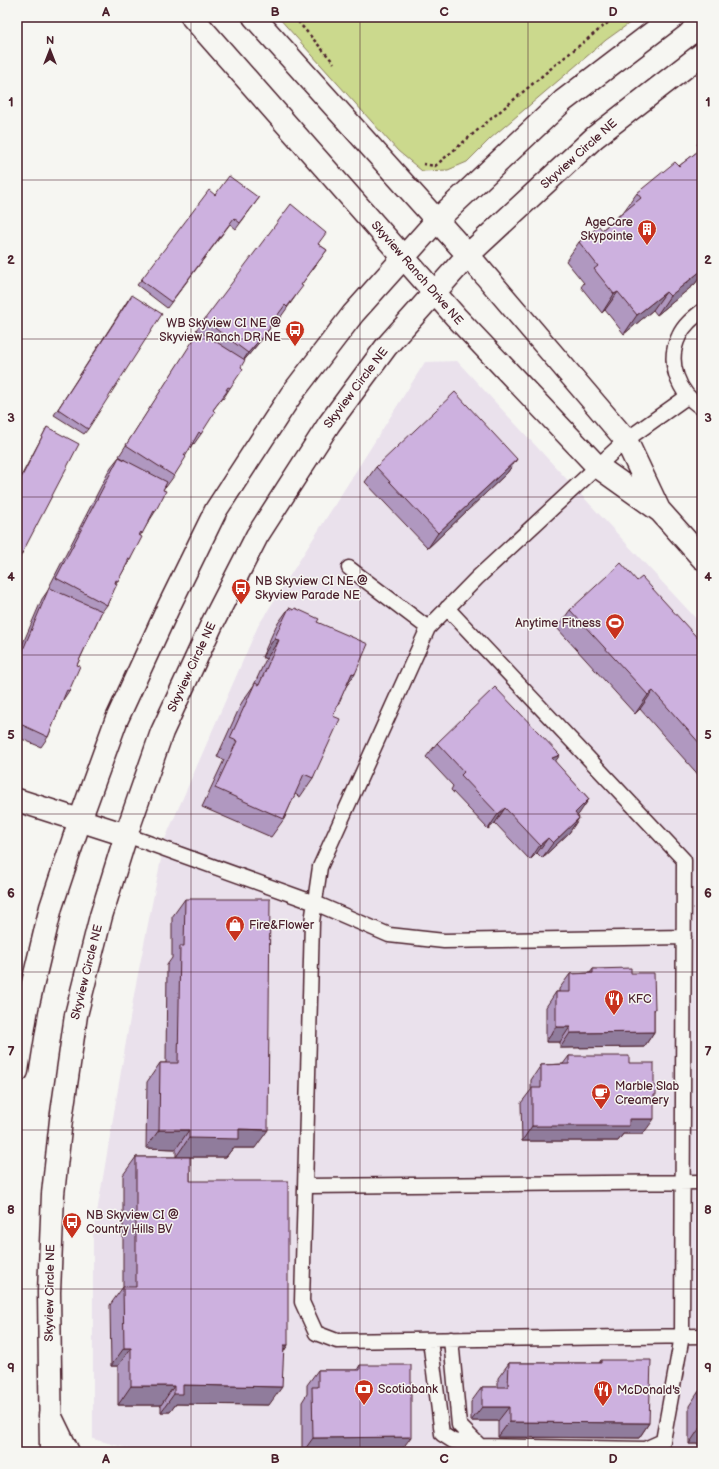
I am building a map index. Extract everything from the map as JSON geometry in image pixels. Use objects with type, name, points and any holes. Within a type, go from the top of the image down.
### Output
[{"type":"street","name":"Skyview Ranch Drive NE","points":[[192,17],[433,293],[597,466],[660,511],[702,558]]},
{"type":"street","name":"Skyview Ranch Drive NE","points":[[254,17],[468,255],[626,440],[660,511]]},
{"type":"street","points":[[17,1071],[27,1008],[51,907],[80,820],[116,721],[169,606],[216,510],[291,395],[353,314],[437,220],[563,101],[673,17]]},
{"type":"street","name":"Skyview Circle NE","points":[[52,1452],[50,1416],[49,1292],[53,1194],[61,1120],[76,1015],[101,916],[126,834],[162,732],[212,624],[257,536],[329,424],[386,347],[468,255],[595,137],[702,54]]},
{"type":"street","points":[[17,800],[126,834]]},
{"type":"street","points":[[50,1416],[68,1452]]},
{"type":"lane","points":[[702,311],[689,322],[679,336],[674,353],[675,370],[681,387],[693,402],[702,408]]},
{"type":"lane","points":[[688,396],[626,440],[477,578],[428,628],[320,867],[312,922],[302,1302],[316,1333],[337,1341],[702,1336]]},
{"type":"lane","points":[[349,568],[428,628]]},
{"type":"lane","points":[[430,1340],[442,1434],[453,1441],[480,1446],[645,1449],[663,1441],[682,1336],[684,860],[447,608]]},
{"type":"lane","points":[[126,834],[315,903],[390,935],[444,941],[684,937]]},
{"type":"lane","points":[[306,1186],[702,1182]]},
{"type":"lane","points":[[451,1339],[459,1425],[480,1446]]},
{"type":"path","points":[[294,17],[335,64]]},
{"type":"path","points":[[421,163],[435,166],[555,65],[615,17]]},
{"type":"shaded area","points":[[457,361],[702,625],[702,1452],[141,1452],[93,1439],[93,1236],[135,989],[165,839],[258,626],[425,362]]},
{"type":"green space","points":[[278,17],[638,17],[606,40],[491,138],[467,162],[448,170],[422,171],[398,151]]},
{"type":"building","name":"AgeCare Skypointe","points":[[702,148],[702,270],[670,296],[666,292],[637,315],[618,292],[614,294],[594,269],[598,266],[579,242],[599,226],[602,230],[641,198],[637,193],[675,162],[679,166]]},
{"type":"building","points":[[229,176],[259,198],[240,223],[234,218],[171,302],[141,280],[209,190],[215,195]]},
{"type":"building","points":[[291,204],[326,233],[318,244],[327,250],[287,307],[285,305],[269,327],[270,328],[248,353],[204,320]]},
{"type":"building","points":[[132,295],[162,314],[88,429],[58,409]]},
{"type":"building","points":[[199,331],[245,360],[241,367],[243,369],[230,388],[228,387],[226,390],[228,390],[213,410],[215,412],[201,434],[199,432],[187,453],[186,452],[184,455],[186,457],[174,476],[126,445]]},
{"type":"building","points":[[455,392],[517,459],[438,533],[376,467]]},
{"type":"building","points":[[47,427],[79,444],[17,563],[17,486]]},
{"type":"building","points":[[119,457],[167,482],[163,490],[166,491],[142,534],[141,532],[139,535],[142,537],[130,560],[128,559],[128,562],[118,581],[116,580],[115,583],[117,584],[107,605],[56,578]]},
{"type":"building","points":[[621,563],[637,581],[642,577],[702,643],[699,647],[702,651],[702,746],[653,691],[648,695],[570,610]]},
{"type":"building","points":[[49,588],[102,611],[77,665],[80,666],[69,691],[67,690],[66,692],[48,737],[18,723],[17,726],[17,664]]},
{"type":"building","points":[[289,608],[294,610],[295,608],[319,619],[317,622],[368,644],[355,674],[352,673],[333,716],[340,719],[313,778],[304,774],[284,819],[215,788],[237,741],[230,738],[255,683],[259,685],[279,640],[274,639]]},
{"type":"building","points":[[495,687],[560,755],[552,758],[589,799],[575,813],[579,818],[553,843],[548,838],[540,845],[505,808],[498,814],[461,775],[464,772],[437,743]]},
{"type":"building","points":[[185,899],[270,899],[268,1130],[239,1129],[239,1139],[189,1138],[189,1130],[159,1130],[160,1063],[178,1063],[180,946],[184,946]]},
{"type":"building","points":[[631,968],[631,973],[654,973],[654,1032],[570,1033],[570,1027],[556,1027],[556,992],[570,992],[570,974],[593,973],[593,969]]},
{"type":"building","points":[[569,1056],[629,1056],[629,1063],[654,1063],[654,1086],[656,1086],[656,1095],[654,1095],[654,1119],[629,1119],[629,1126],[532,1126],[532,1088],[541,1088],[541,1065],[569,1064]]},
{"type":"building","points":[[136,1157],[190,1157],[190,1181],[288,1181],[288,1345],[284,1345],[282,1387],[183,1385],[183,1394],[174,1394],[174,1386],[131,1386],[131,1348],[124,1348],[123,1287],[136,1287]]},
{"type":"building","points":[[601,1360],[651,1360],[649,1423],[509,1422],[509,1407],[482,1407],[482,1387],[508,1387],[509,1363],[601,1363]]},
{"type":"building","points":[[360,1365],[411,1365],[411,1437],[313,1438],[312,1387],[318,1387],[318,1370],[360,1370]]},
{"type":"building","points":[[699,1391],[702,1391],[702,1429],[699,1429]]},
{"type":"place","name":"AgeCare Skypointe","points":[[647,246]]},
{"type":"place","name":"WB Skyview CI NE @ Skyview Ranch DR NE","points":[[295,347]]},
{"type":"place","name":"NB Skyview CI NE @ Skyview Parade NE","points":[[241,605]]},
{"type":"place","name":"Anytime Fitness","points":[[615,640]]},
{"type":"place","name":"Fire&Flower","points":[[235,942]]},
{"type":"place","name":"KFC","points":[[614,1016]]},
{"type":"place","name":"Marble Slab Creamery","points":[[601,1110]]},
{"type":"place","name":"NB Skyview CI @ Country Hills BV","points":[[72,1239]]},
{"type":"place","name":"Scotiabank","points":[[364,1406]]},
{"type":"place","name":"McDonald's","points":[[603,1407]]}]
